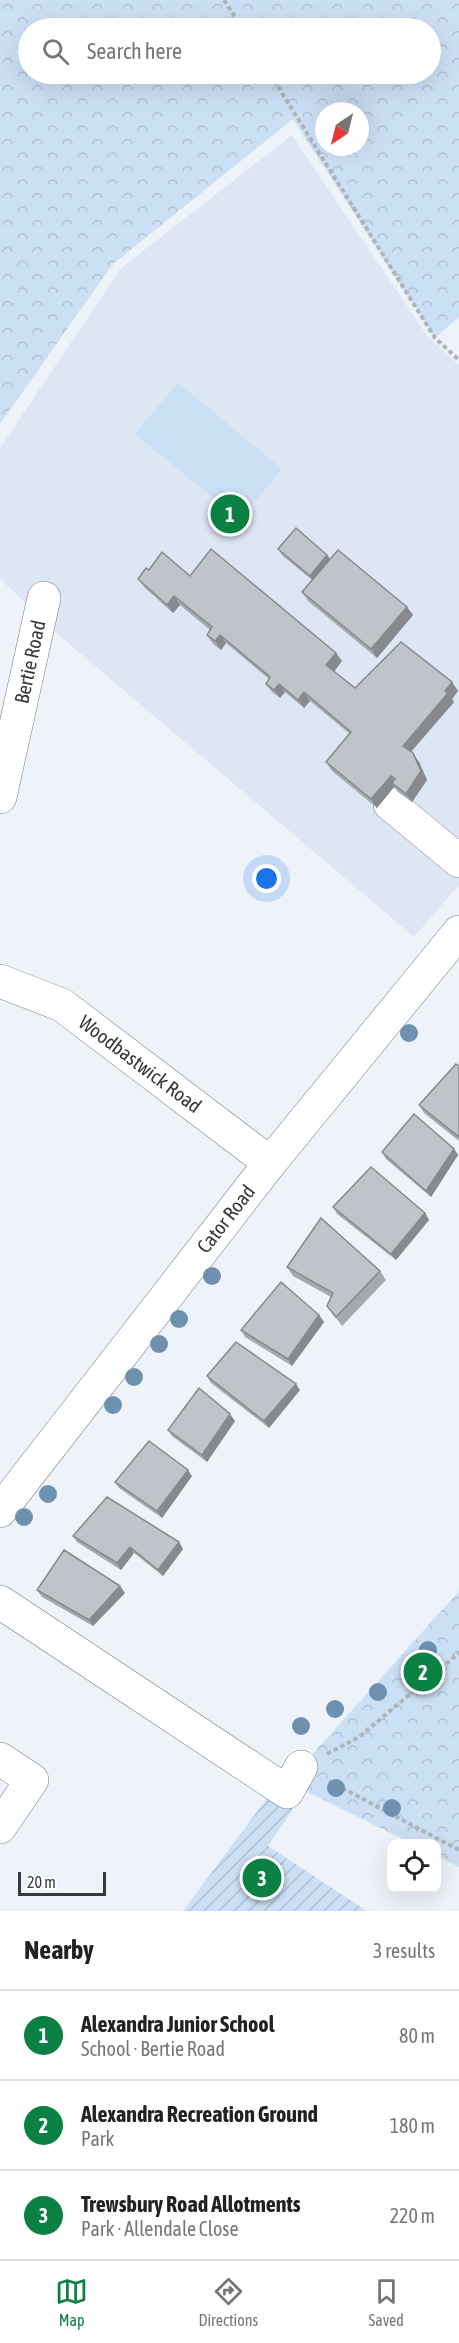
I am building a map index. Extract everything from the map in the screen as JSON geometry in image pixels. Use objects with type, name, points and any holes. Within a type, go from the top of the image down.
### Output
[{"type":"street","name":"Bertie Road","points":[[0,797],[44,597]]},
{"type":"street","points":[[390,804],[459,861]]},
{"type":"street","name":"Cator Road","points":[[0,1511],[270,1163],[459,932]]},
{"type":"street","name":"Woodbastwick Road","points":[[0,981],[62,1005],[270,1163]]},
{"type":"street","points":[[0,1602],[288,1792],[301,1767]]},
{"type":"street","points":[[0,1759],[32,1780],[0,1827]]},
{"type":"path","points":[[224,0],[236,18]]},
{"type":"path","points":[[276,84],[435,338],[459,360]]},
{"type":"path","points":[[301,1767],[359,1737],[459,1653]]},
{"type":"path","points":[[301,1767],[459,1850]]},
{"type":"shaded area","points":[[292,135],[428,337],[459,365],[459,885],[414,937],[61,637],[0,579],[0,448],[121,268]]},
{"type":"green space","points":[[0,0],[459,0],[459,317],[435,338],[317,156],[369,156],[369,102],[315,102],[315,153],[293,119],[113,264],[0,424]]},
{"type":"green space","points":[[178,382],[282,469],[240,520],[135,434]]},
{"type":"green space","points":[[459,1591],[459,1867],[441,1858],[441,1839],[403,1839],[299,1788],[301,1767]]},
{"type":"green space","points":[[270,1794],[293,1809],[268,1846],[367,1911],[183,1911]]},
{"type":"building","points":[[296,528],[327,555],[310,576],[278,549]]},
{"type":"building","points":[[211,549],[336,653],[326,665],[355,688],[401,642],[452,682],[445,691],[448,693],[403,746],[413,753],[421,771],[406,794],[392,783],[395,779],[391,776],[371,799],[326,762],[351,732],[304,692],[298,700],[279,684],[274,690],[266,684],[270,677],[220,635],[215,641],[207,635],[212,627],[174,596],[167,605],[138,579],[146,568],[149,570],[162,552],[190,576]]},
{"type":"building","points":[[338,550],[407,607],[371,649],[302,592]]},
{"type":"building","points":[[456,1064],[459,1066],[459,1137],[419,1105]]},
{"type":"building","points":[[414,1114],[454,1149],[426,1191],[382,1152]]},
{"type":"building","points":[[371,1167],[425,1213],[391,1254],[333,1207]]},
{"type":"building","points":[[321,1218],[380,1271],[336,1317],[327,1306],[333,1293],[287,1267]]},
{"type":"building","points":[[281,1282],[319,1315],[288,1359],[241,1330]]},
{"type":"building","points":[[236,1342],[296,1384],[264,1421],[207,1376]]},
{"type":"building","points":[[199,1388],[230,1414],[202,1455],[168,1430]]},
{"type":"building","points":[[149,1441],[188,1470],[157,1511],[115,1482]]},
{"type":"building","points":[[107,1497],[179,1542],[158,1570],[130,1547],[117,1563],[73,1536]]},
{"type":"building","points":[[64,1550],[120,1586],[89,1620],[37,1590]]},
{"type":"place","name":"Alexandra Junior School","points":[[230,514]]},
{"type":"place","name":"Alexandra Recreation Ground","points":[[423,1672]]},
{"type":"place","name":"Trewsbury Road Allotments","points":[[262,1878]]}]
